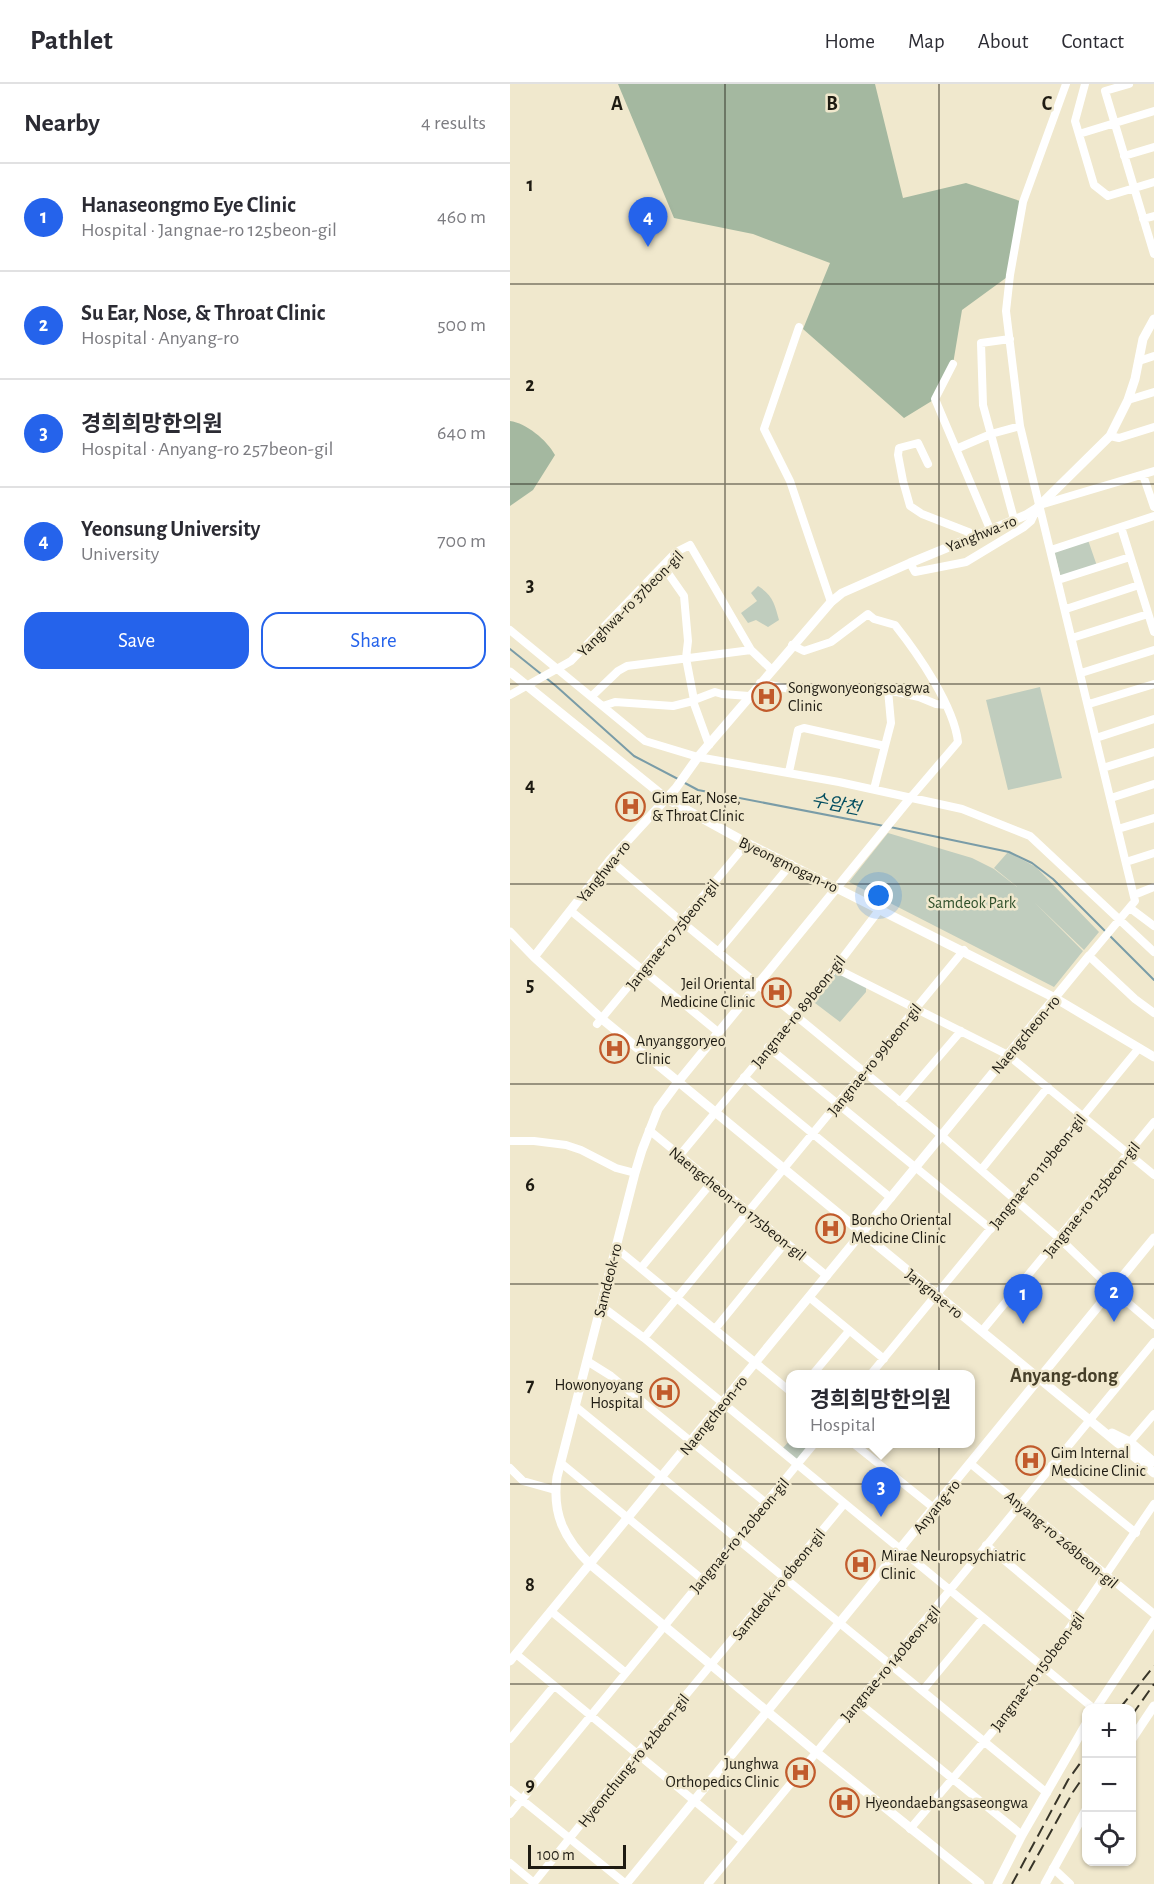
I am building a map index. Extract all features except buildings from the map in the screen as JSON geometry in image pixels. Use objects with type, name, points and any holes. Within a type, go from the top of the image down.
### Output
[{"type":"street","points":[[1066,84],[1023,202],[1006,311],[1015,403],[1020,426],[1135,901],[1089,956],[1135,999],[1154,1013]]},
{"type":"street","points":[[1085,84],[1075,121],[1094,185],[1108,196],[1154,182]]},
{"type":"street","points":[[1129,84],[1105,91],[1154,254]]},
{"type":"street","points":[[1079,134],[1154,111]]},
{"type":"street","points":[[1124,156],[1154,147]]},
{"type":"street","points":[[1143,219],[1154,216]]},
{"type":"street","name":"Yanghwa-ro","points":[[534,957],[610,860],[667,799],[698,757],[831,602],[842,593],[1039,507],[1110,436],[1128,400],[1143,339],[1154,319]]},
{"type":"street","points":[[799,327],[764,429],[790,481],[831,602]]},
{"type":"street","points":[[1010,339],[981,343],[983,405],[1014,519]]},
{"type":"street","points":[[1139,361],[1154,356]]},
{"type":"street","points":[[953,364],[935,399],[990,529]]},
{"type":"street","points":[[1128,400],[1154,392]]},
{"type":"street","points":[[956,449],[991,434],[1020,426]]},
{"type":"street","points":[[1110,436],[1119,438],[1154,428]]},
{"type":"street","points":[[928,464],[918,443],[899,448],[898,455],[910,506],[922,514],[976,535]]},
{"type":"street","points":[[910,563],[915,572],[966,562],[1024,527],[1031,521],[1039,507],[1154,471]]},
{"type":"street","points":[[1143,475],[1154,507]]},
{"type":"street","points":[[1051,550],[1154,516]]},
{"type":"street","points":[[1121,527],[1154,632]]},
{"type":"street","name":"Yanghwa-ro 37beon-gil","points":[[510,694],[571,662],[676,552],[690,545],[751,650],[772,669]]},
{"type":"street","points":[[1058,580],[1130,557]]},
{"type":"street","points":[[663,566],[684,596],[688,641],[686,658],[693,701],[709,745]]},
{"type":"street","points":[[1065,609],[1139,585]]},
{"type":"street","points":[[792,645],[804,651],[831,642],[868,614],[874,619],[895,624],[946,705],[956,728],[958,742],[911,797]]},
{"type":"street","points":[[1072,638],[1148,614]]},
{"type":"street","points":[[510,630],[645,741],[698,757],[789,772],[962,809],[1030,836],[1154,952]]},
{"type":"street","points":[[592,696],[622,668],[751,650]]},
{"type":"street","points":[[1081,673],[1154,650]]},
{"type":"street","name":"Byeongmogan-ro","points":[[510,672],[667,799],[747,843],[1055,998],[1154,1057]]},
{"type":"street","points":[[760,683],[800,691],[852,687],[888,690],[946,705]]},
{"type":"street","points":[[1089,704],[1154,684]]},
{"type":"street","points":[[874,789],[891,723],[888,690]]},
{"type":"street","points":[[603,706],[615,702],[674,706],[715,692],[749,696]]},
{"type":"street","points":[[1096,738],[1154,719]]},
{"type":"street","points":[[789,772],[798,730],[804,728],[885,746]]},
{"type":"street","points":[[1103,768],[1154,752]]},
{"type":"street","points":[[1111,798],[1154,784]]},
{"type":"street","name":"Samdeok-ro","points":[[911,797],[757,983],[658,1109],[635,1173],[555,1490],[564,1530],[574,1549],[591,1565],[816,1752],[980,1884]]},
{"type":"street","points":[[1118,829],[1154,818]]},
{"type":"street","name":"Jangnae-ro 75beon-gil","points":[[599,1022],[747,843]]},
{"type":"street","points":[[1126,862],[1154,853]]},
{"type":"street","points":[[610,860],[942,1136],[1154,1325]]},
{"type":"street","points":[[718,952],[791,864]]},
{"type":"street","points":[[1134,895],[1154,887]]},
{"type":"street","points":[[1130,908],[1154,926]]},
{"type":"street","name":"Jangnae-ro 89beon-gil","points":[[716,1113],[835,968],[880,909]]},
{"type":"street","points":[[571,911],[718,1032]]},
{"type":"street","name":"Jangnae-ro","points":[[510,932],[599,1022],[678,1082],[1154,1473]]},
{"type":"street","name":"Jangnae-ro 99beon-gil","points":[[644,1338],[964,951]]},
{"type":"street","name":"Naengcheon-ro","points":[[513,1658],[1089,956]]},
{"type":"street","points":[[835,968],[1008,1054],[1154,1175]]},
{"type":"street","points":[[900,1102],[961,1031]]},
{"type":"street","points":[[768,1047],[991,1229]]},
{"type":"street","name":"Jangnae-ro 119beon-gil","points":[[936,1295],[1139,1048]]},
{"type":"street","points":[[744,1077],[891,1198]]},
{"type":"street","points":[[981,1170],[1048,1087]]},
{"type":"street","points":[[680,1155],[716,1113]]},
{"type":"street","name":"Jangnae-ro 125beon-gil","points":[[982,1331],[1154,1122]]},
{"type":"street","name":"Naengcheon-ro 175beon-gil","points":[[649,1130],[827,1276]]},
{"type":"street","points":[[510,1141],[566,1144],[616,1168],[635,1173]]},
{"type":"street","points":[[640,1268],[712,1182]]},
{"type":"street","name":"Anyang-ro","points":[[626,1884],[1154,1238]]},
{"type":"street","points":[[715,1329],[786,1242]]},
{"type":"street","points":[[616,1248],[786,1388]]},
{"type":"street","points":[[874,1370],[936,1295]]},
{"type":"street","points":[[809,1297],[884,1359]]},
{"type":"street","points":[[601,1308],[644,1338],[1090,1704]]},
{"type":"street","points":[[816,1370],[849,1331]]},
{"type":"street","name":"Jangnae-ro 140beon-gil","points":[[708,1884],[1154,1342]]},
{"type":"street","points":[[587,1361],[611,1376],[766,1503]]},
{"type":"street","points":[[576,1406],[1047,1793]]},
{"type":"street","points":[[1130,1442],[1154,1414]]},
{"type":"street","points":[[1101,1428],[1130,1442],[1154,1462]]},
{"type":"street","points":[[1101,1428],[1119,1450],[1154,1480]]},
{"type":"street","name":"Jangnae-ro 120beon-gil","points":[[510,1814],[810,1448]]},
{"type":"street","points":[[860,1448],[934,1509]]},
{"type":"street","points":[[561,1462],[702,1579]]},
{"type":"street","name":"Anyang-ro 268beon-gil","points":[[971,1464],[1154,1614]]},
{"type":"street","points":[[1052,1465],[1136,1533]]},
{"type":"street","points":[[510,1468],[523,1480],[555,1490]]},
{"type":"street","name":"Samdeok-ro 6beon-gil","points":[[712,1665],[844,1504]]},
{"type":"street","name":"Jangnae-ro 150beon-gil","points":[[910,1829],[953,1780],[1043,1667],[1154,1504]]},
{"type":"street","points":[[986,1545],[1077,1620]]},
{"type":"street","points":[[552,1612],[626,1673]]},
{"type":"street","points":[[923,1690],[983,1618]]},
{"type":"street","points":[[1098,1704],[1154,1621]]},
{"type":"street","points":[[513,1658],[591,1715],[743,1841]]},
{"type":"street","name":"Hyeonchung-ro 42beon-gil","points":[[534,1884],[637,1754],[712,1665]]},
{"type":"street","points":[[510,1739],[554,1686]]},
{"type":"street","points":[[858,1702],[1022,1835]]},
{"type":"street","points":[[1136,1732],[1154,1706]]},
{"type":"street","points":[[997,1884],[1022,1835],[1082,1731]]},
{"type":"street","points":[[510,1790],[626,1884]]},
{"type":"street","points":[[1045,1884],[1085,1812]]},
{"type":"street","points":[[510,1863],[534,1884]]},
{"type":"street","points":[[1053,1868],[1070,1884]]},
{"type":"green space","points":[[618,84],[875,84],[903,198],[966,183],[1023,202],[1010,275],[962,310],[953,364],[935,399],[904,418],[803,329],[830,263],[753,234],[674,218]]},
{"type":"green space","points":[[510,421],[523,425],[536,433],[555,455],[533,490],[510,506]]},
{"type":"green space","points":[[1088,540],[1097,566],[1061,578],[1054,551]]},
{"type":"green space","points":[[758,586],[775,605],[779,620],[768,627],[756,620],[748,623],[741,613],[757,601],[751,593]]},
{"type":"green space","points":[[1040,687],[1062,778],[1008,790],[986,700]]},
{"type":"green space","name":"Samdeok Park","points":[[888,833],[972,858],[994,869],[1021,890],[994,868],[1008,852],[1036,867],[1099,932],[1084,950],[1035,903],[1083,951],[1054,987],[849,882]]},
{"type":"green space","points":[[838,972],[866,987],[866,992],[840,1022],[811,1000],[834,973]]},
{"type":"green space","points":[[786,1445],[786,1448],[807,1448],[796,1461],[782,1449]]},
{"type":"waterway","name":"수암천","points":[[510,649],[556,686],[634,756],[678,779]]},
{"type":"waterway","name":"수암천","points":[[683,782],[698,790],[884,826]]},
{"type":"waterway","name":"수암천","points":[[890,827],[1009,852],[1032,863],[1053,879],[1154,980]]},
{"type":"railway","points":[[1123,1704],[1154,1666]]},
{"type":"railway","points":[[1136,1709],[1154,1684]]},
{"type":"railway","points":[[1012,1884],[1068,1780],[1084,1758]]},
{"type":"railway","points":[[1029,1871],[1082,1779]]},
{"type":"place","name":"Yeonsung University","points":[[648,247]]},
{"type":"place","name":"Songwonyeongsoagwa Clinic","points":[[767,696]]},
{"type":"place","name":"Gim Ear, Nose, & Throat Clinic","points":[[631,806]]},
{"type":"place","name":"Jeil Oriental Medicine Clinic","points":[[776,992]]},
{"type":"place","name":"Anyanggoryeo Clinic","points":[[615,1049]]},
{"type":"place","name":"Boncho Oriental Medicine Clinic","points":[[830,1228]]},
{"type":"place","name":"Su Ear, Nose, & Throat Clinic","points":[[1114,1322]]},
{"type":"place","name":"Hanaseongmo Eye Clinic","points":[[1023,1324]]},
{"type":"place","name":"Howonyoyang Hospital","points":[[664,1393]]},
{"type":"place","name":"Gim Internal Medicine Clinic","points":[[1030,1461]]},
{"type":"place","name":"경희희망한의원","points":[[881,1517]]},
{"type":"place","name":"Mirae Neuropsychiatric Clinic","points":[[860,1564]]},
{"type":"place","name":"Junghwa Orthopedics Clinic","points":[[800,1772]]},
{"type":"place","name":"Hyeondaebangsaseongwa","points":[[844,1802]]},
{"type":"district","name":"Anyang-dong","points":[[1064,1375]]}]
